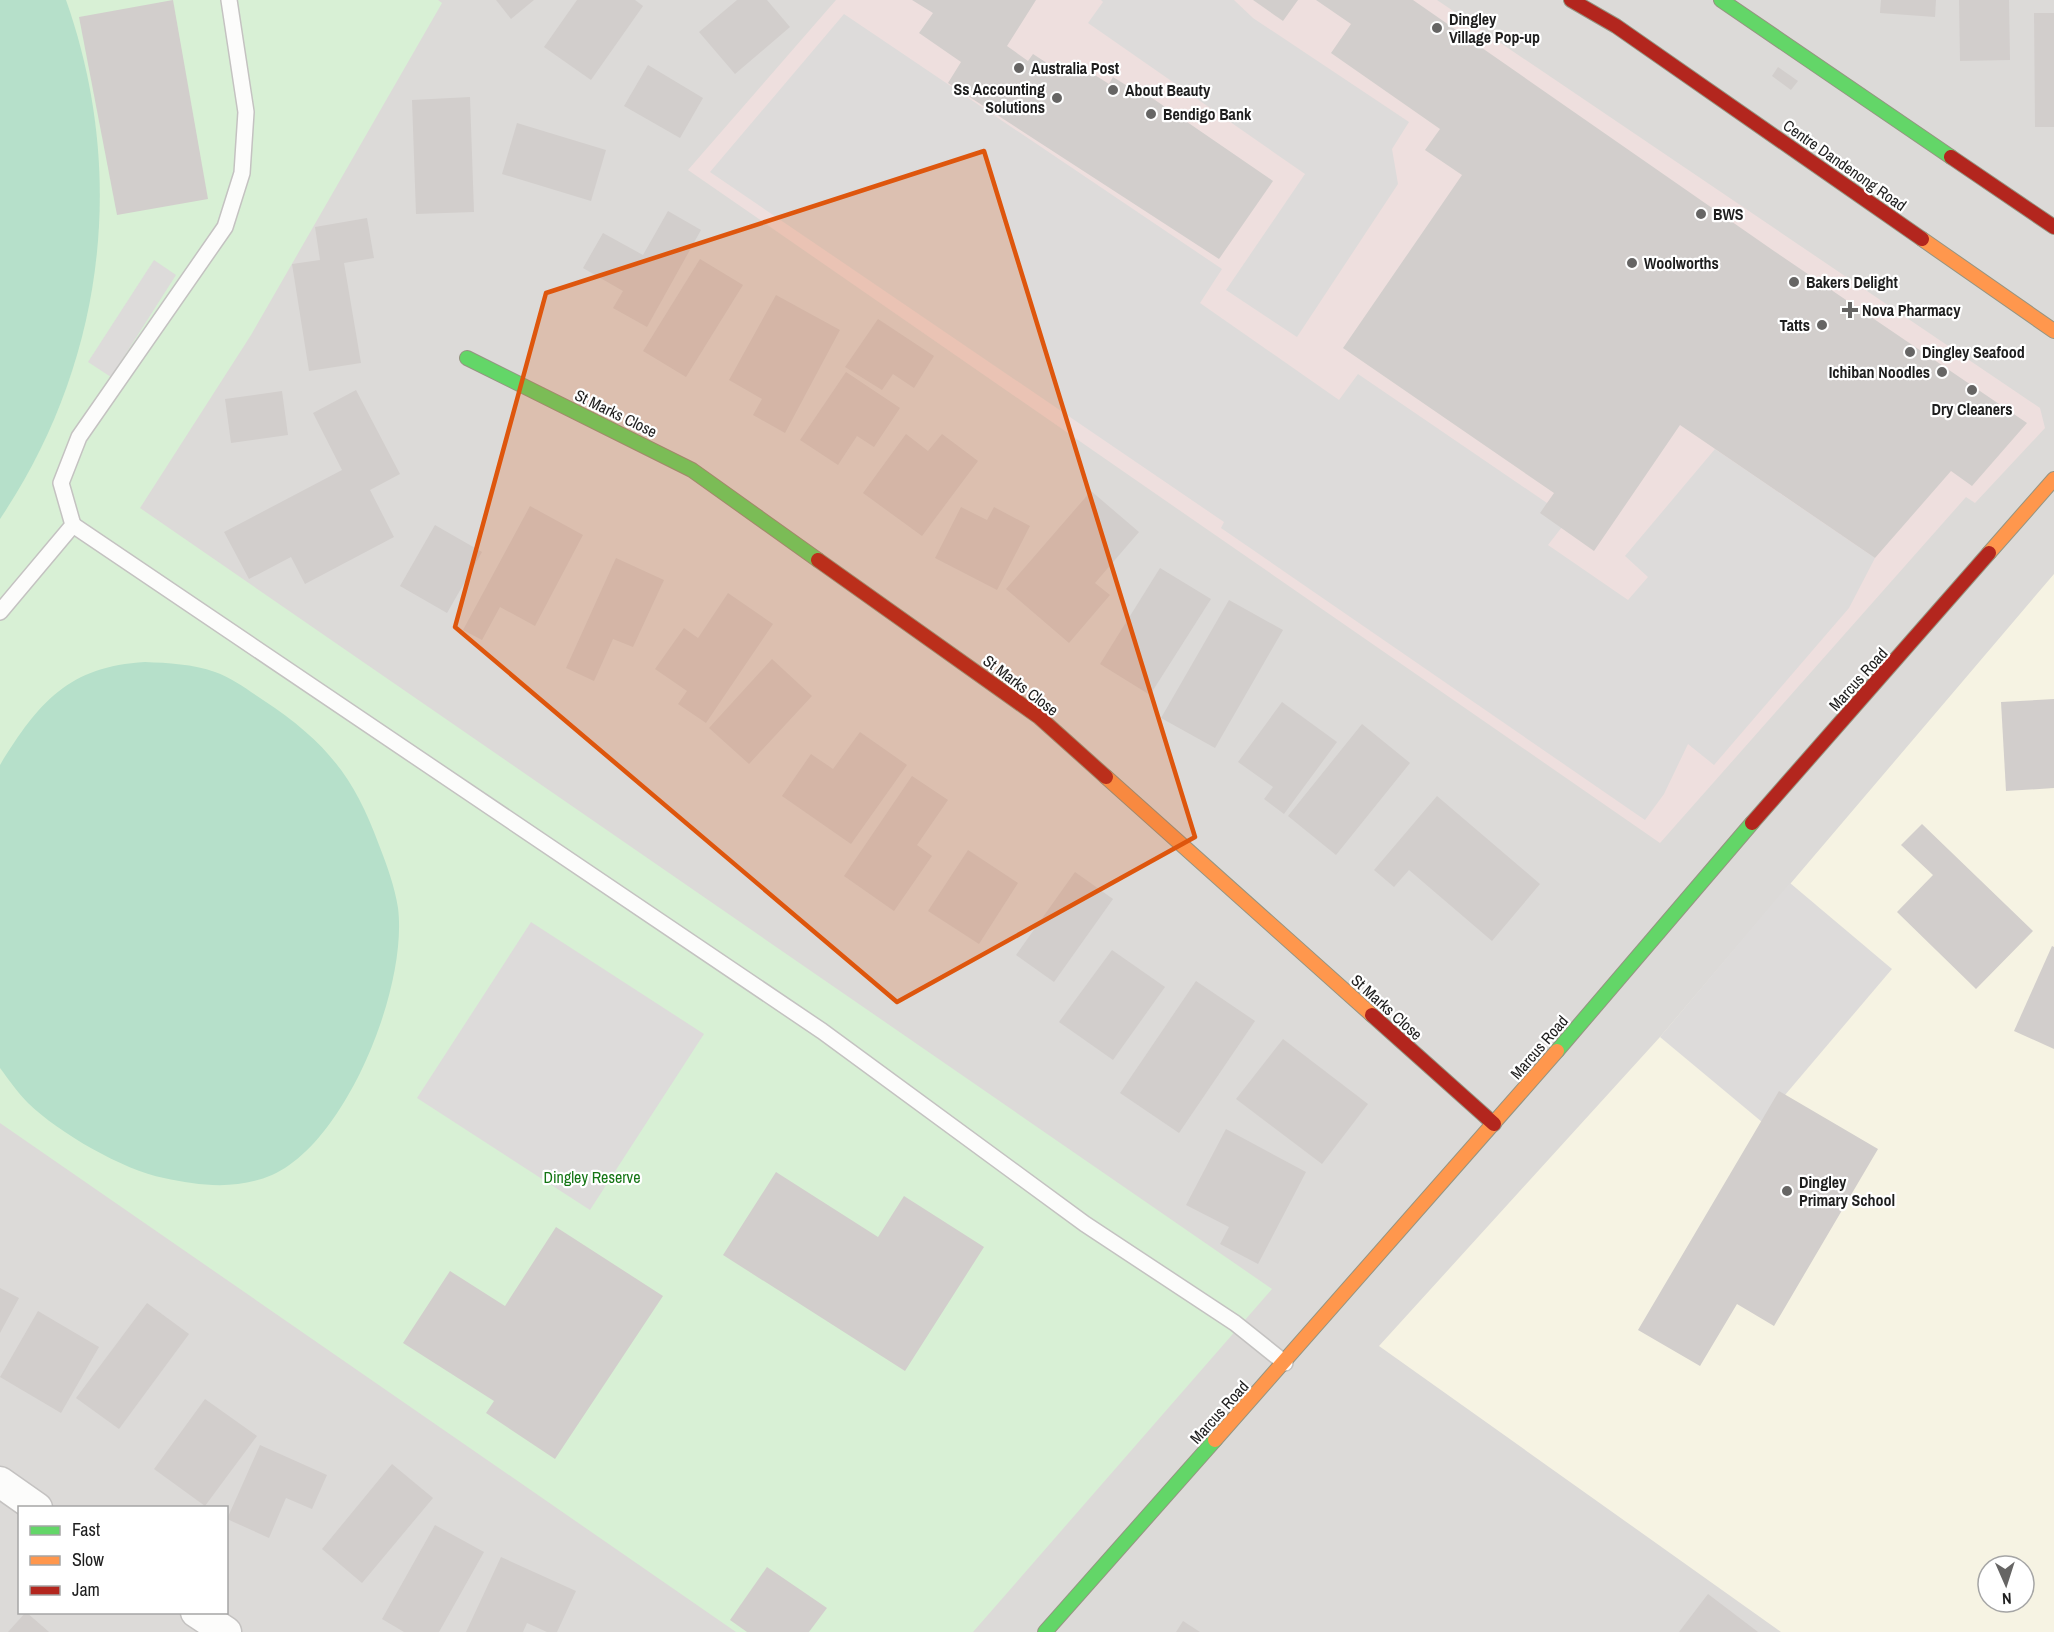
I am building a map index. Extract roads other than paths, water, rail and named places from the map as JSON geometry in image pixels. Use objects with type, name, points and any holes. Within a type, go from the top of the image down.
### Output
[{"type":"main road","name":"Centre Dandenong Road","points":[[1571,0],[1616,26],[2054,331]]},
{"type":"main road","name":"Centre Dandenong Road","points":[[1586,0],[1616,26]]},
{"type":"main road","points":[[1721,0],[2054,227]]},
{"type":"main road","name":"St Marks Close","points":[[467,358],[692,470],[1039,717],[1494,1124]]},
{"type":"main road","name":"Marcus Road","points":[[1045,1632],[1285,1363],[1494,1124],[1749,826],[2054,479]]},
{"type":"street","points":[[0,1482],[34,1506]]},
{"type":"street","points":[[199,1614],[226,1632]]},
{"type":"lane","points":[[229,0],[246,112],[242,173],[225,227],[79,437],[61,483],[73,525],[822,1031],[1084,1224],[1235,1323],[1285,1363]]},
{"type":"lane","points":[[0,612],[73,525]]},
{"type":"place","name":"Dingley Village Pop-up","points":[[1437,28]]},
{"type":"place","name":"Australia Post","points":[[1019,68]]},
{"type":"place","name":"About Beauty","points":[[1113,90]]},
{"type":"place","name":"Ss Accounting Solutions","points":[[1057,98]]},
{"type":"place","name":"Bendigo Bank","points":[[1151,114]]},
{"type":"place","name":"BWS","points":[[1701,214]]},
{"type":"place","name":"Woolworths","points":[[1632,263]]},
{"type":"place","name":"Bakers Delight","points":[[1794,282]]},
{"type":"place","name":"Nova Pharmacy","points":[[1850,310]]},
{"type":"place","name":"Tatts","points":[[1822,325]]},
{"type":"place","name":"Dingley Seafood","points":[[1910,352]]},
{"type":"place","name":"Ichiban Noodles","points":[[1942,372]]},
{"type":"place","name":"Dry Cleaners","points":[[1972,390]]},
{"type":"place","name":"Dingley Primary School","points":[[1787,1191]]},
{"type":"park label","name":"Dingley Reserve","points":[[592,1177]]}]
